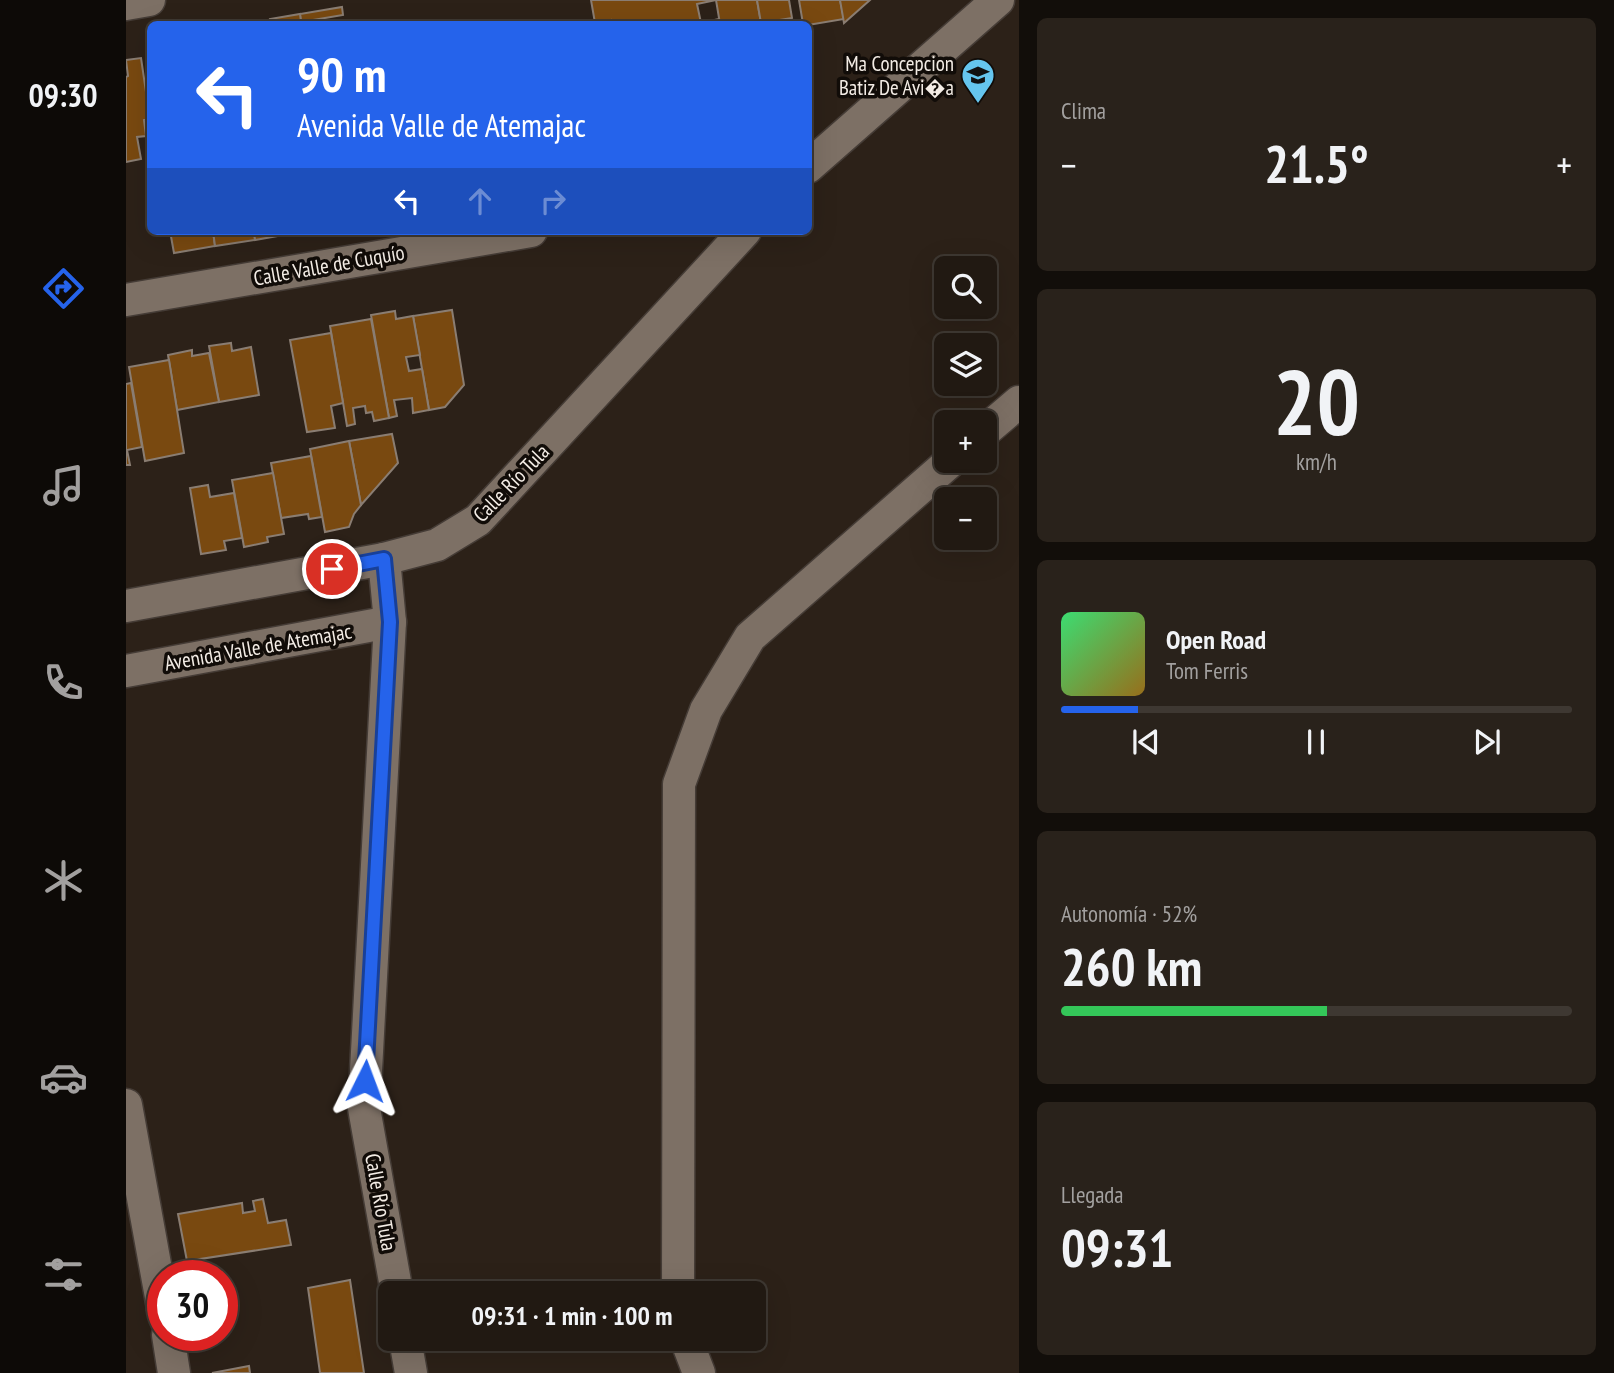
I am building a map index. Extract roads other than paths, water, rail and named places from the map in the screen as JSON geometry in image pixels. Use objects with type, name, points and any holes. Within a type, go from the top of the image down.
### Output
[{"type":"street","points":[[126,4],[149,0]]},
{"type":"street","points":[[812,163],[998,0]]},
{"type":"street","name":"Calle Valle de Cuquío","points":[[126,300],[508,235]]},
{"type":"street","name":"Calle Río Tula","points":[[395,1281],[364,1108],[390,622],[384,559],[437,545],[478,520],[741,235]]},
{"type":"street","points":[[997,420],[1019,401]]},
{"type":"street","points":[[678,1281],[679,784],[706,710],[750,636],[937,473]]},
{"type":"street","points":[[126,606],[384,559]]},
{"type":"street","name":"Avenida Valle de Atemajac","points":[[126,671],[390,622]]},
{"type":"street","points":[[126,1105],[154,1260]]},
{"type":"street","points":[[171,1351],[174,1373]]},
{"type":"street","points":[[407,1351],[411,1373]]},
{"type":"street","points":[[691,1351],[699,1373]]},
{"type":"place","name":"Ma Concepcion Batiz De Avi�a","points":[[978,105]]}]
